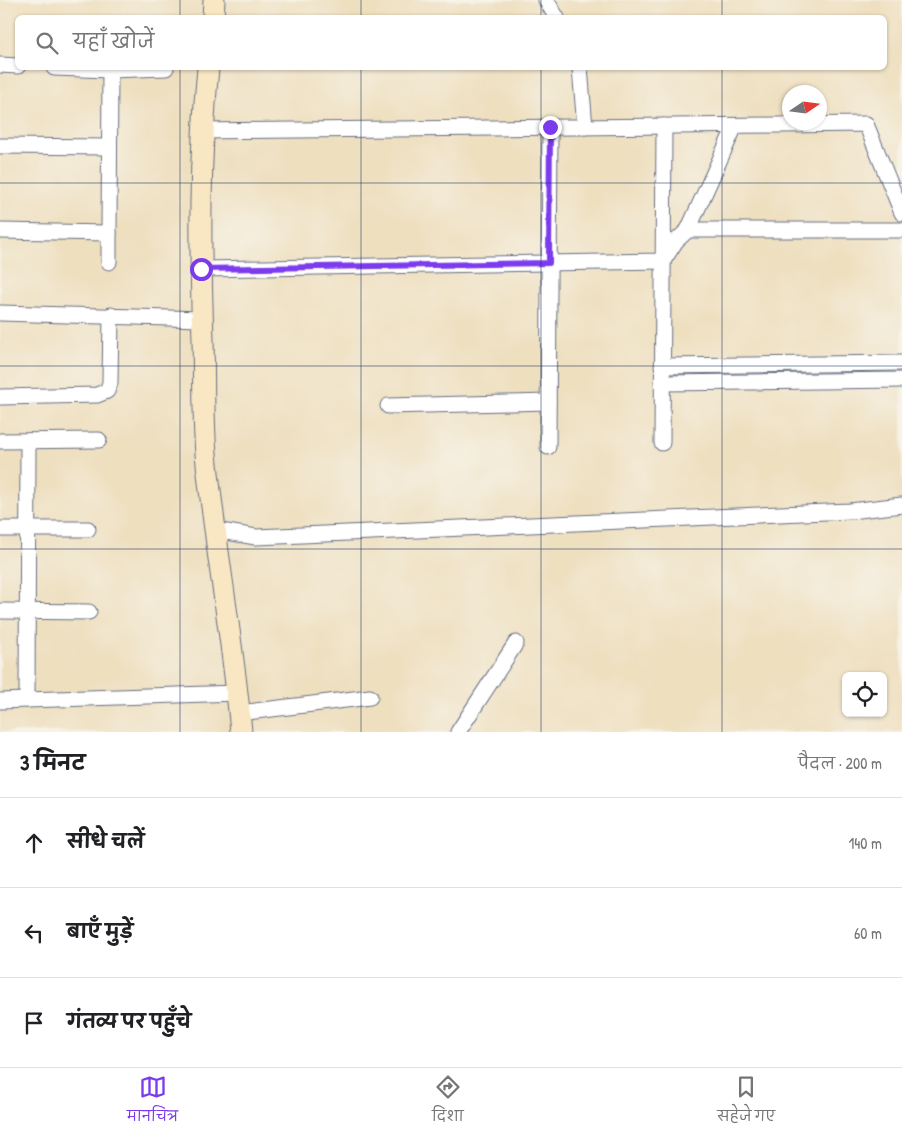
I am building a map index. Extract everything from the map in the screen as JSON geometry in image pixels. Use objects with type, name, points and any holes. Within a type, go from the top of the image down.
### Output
[{"type":"street","points":[[213,15],[214,0]]},
{"type":"street","points":[[546,0],[555,15]]},
{"type":"street","points":[[0,65],[15,66]]},
{"type":"street","points":[[109,262],[108,147],[110,70]]},
{"type":"street","points":[[208,70],[201,131],[201,269],[206,452],[239,713]]},
{"type":"street","points":[[580,70],[585,127]]},
{"type":"street","points":[[201,131],[866,124],[902,213]]},
{"type":"street","points":[[662,443],[664,126]]},
{"type":"street","points":[[663,261],[676,241],[688,230],[735,126]]},
{"type":"street","points":[[548,447],[550,127]]},
{"type":"street","points":[[0,146],[108,147]]},
{"type":"street","points":[[688,230],[902,230]]},
{"type":"street","points":[[0,231],[109,233]]},
{"type":"street","points":[[201,269],[663,261]]},
{"type":"street","points":[[0,313],[202,319]]},
{"type":"street","points":[[0,397],[97,395],[106,391],[110,383],[111,315]]},
{"type":"street","points":[[662,366],[902,363]]},
{"type":"street","points":[[662,384],[902,380]]},
{"type":"street","points":[[388,406],[548,402]]},
{"type":"street","points":[[0,441],[99,440]]},
{"type":"street","points":[[27,700],[28,441]]},
{"type":"street","points":[[215,530],[256,537],[850,511],[902,505]]},
{"type":"street","points":[[0,529],[88,529]]},
{"type":"street","points":[[0,611],[89,612]]},
{"type":"street","points":[[458,732],[516,643]]},
{"type":"street","points":[[0,701],[27,700],[239,713],[370,697]]},
{"type":"route","points":[[201,269],[549,263],[550,127]]}]
